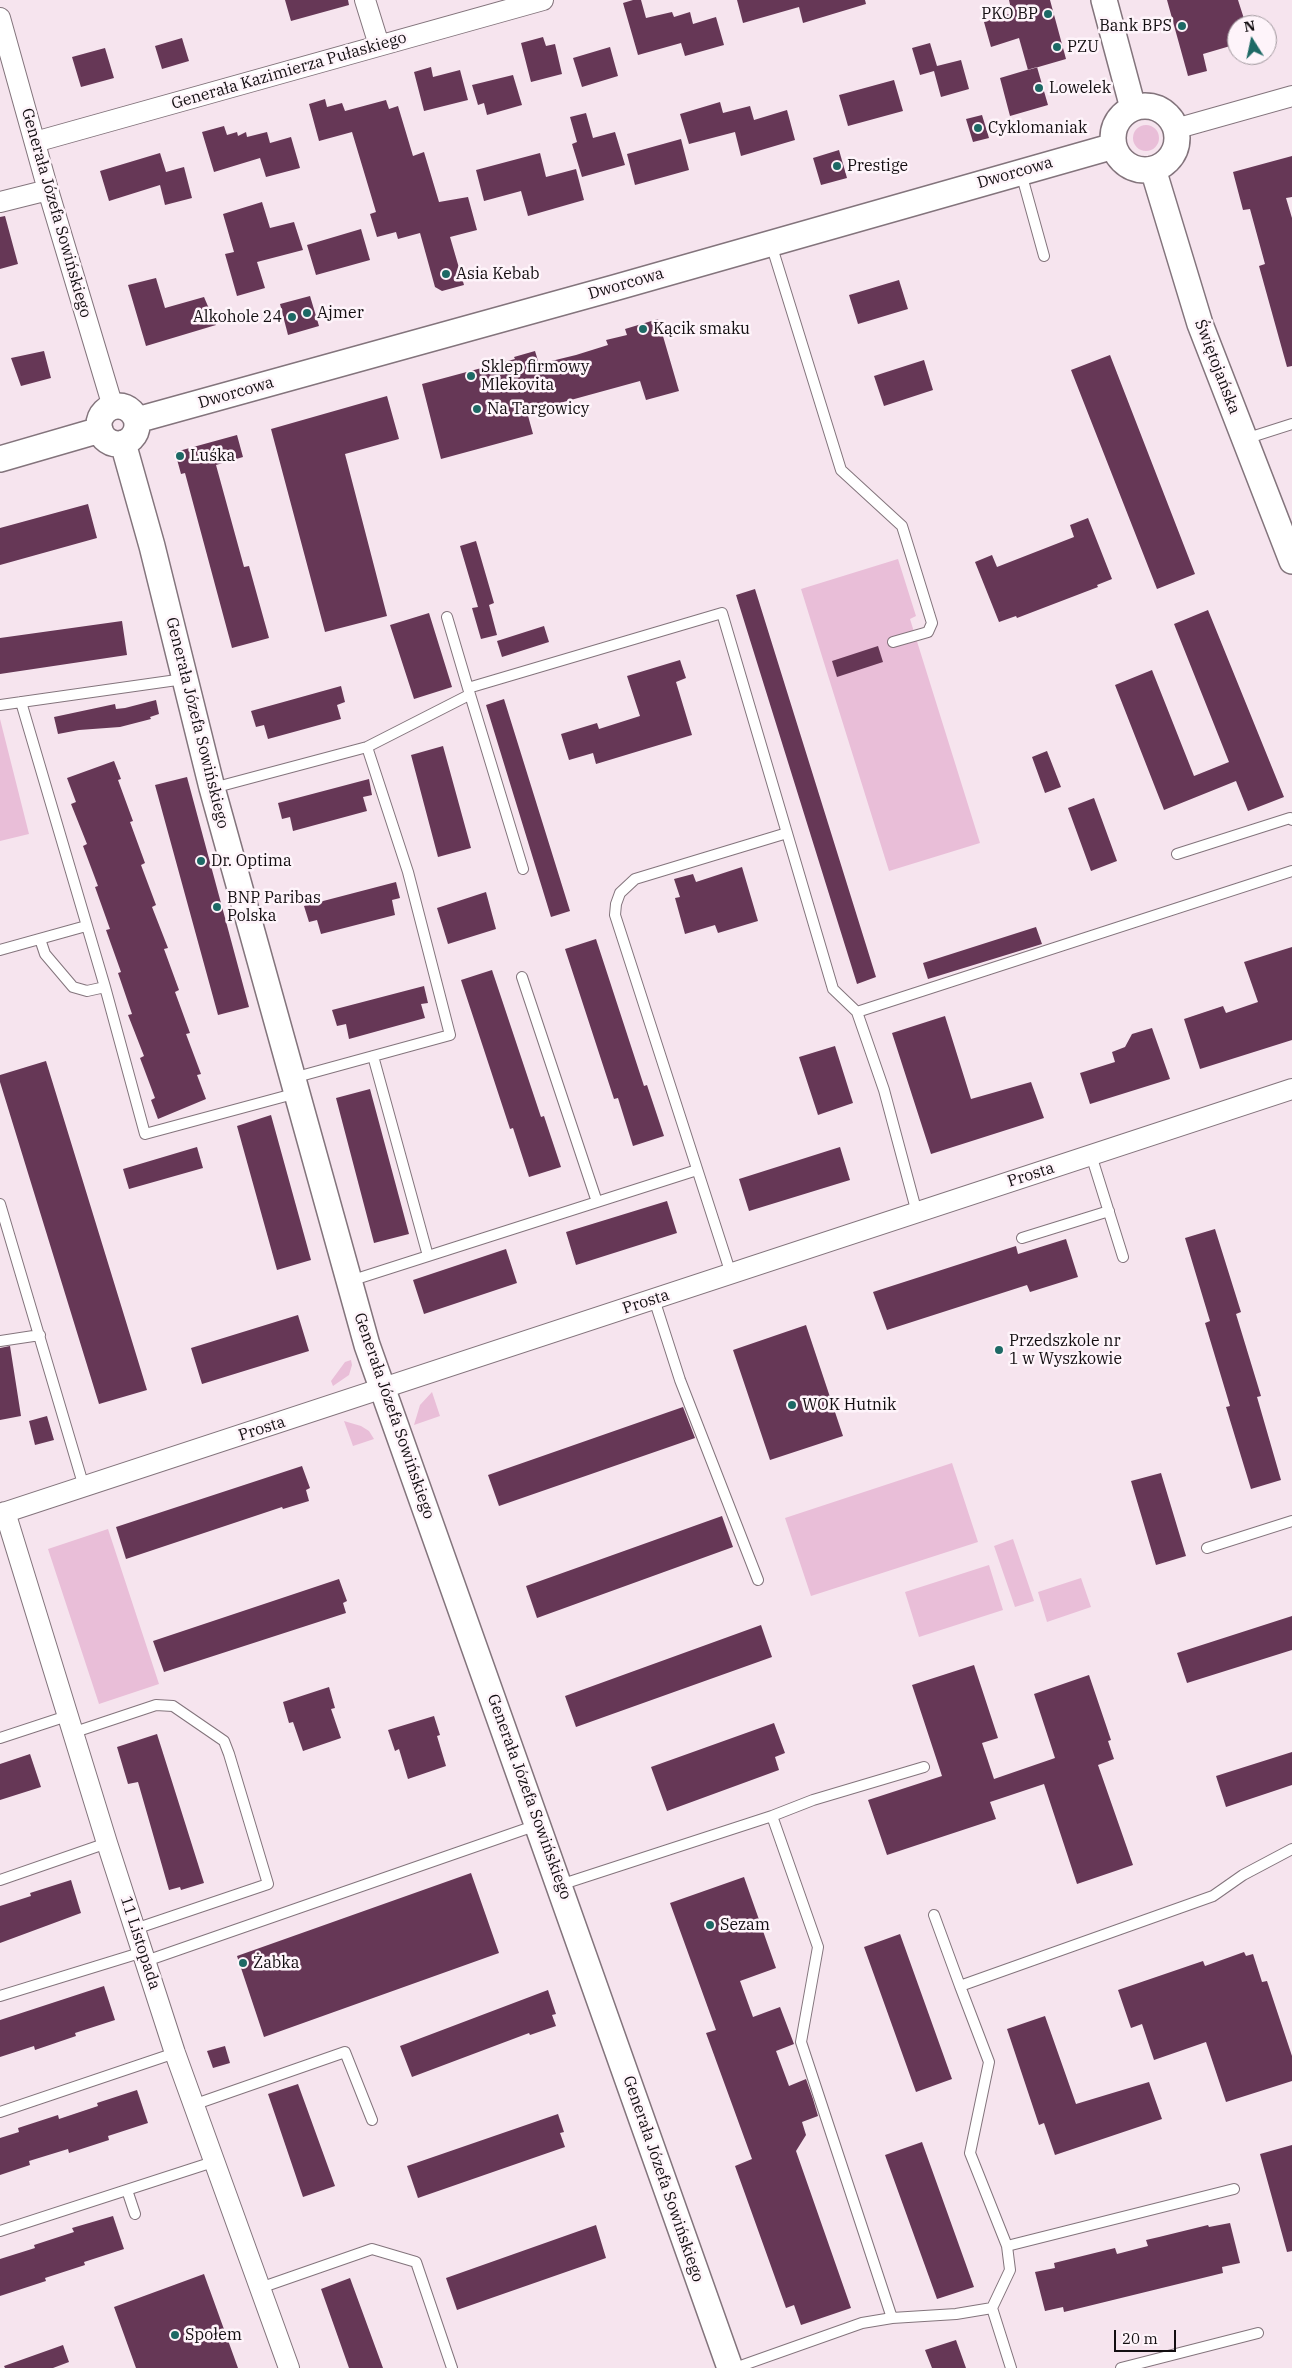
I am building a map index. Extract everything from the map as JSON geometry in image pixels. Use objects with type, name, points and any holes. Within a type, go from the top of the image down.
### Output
[{"type":"street","points":[[365,0],[379,45]]},
{"type":"street","name":"Generała Kazimierza Pułaskiego","points":[[35,142],[543,0]]},
{"type":"street","points":[[1104,0],[1133,108]]},
{"type":"street","name":"Generała Józefa Sowińskiego","points":[[0,18],[112,407]]},
{"type":"street","points":[[1175,129],[1292,96]]},
{"type":"street","points":[[1144,106],[1163,112],[1171,120],[1175,129],[1176,144],[1170,157],[1153,168],[1133,168],[1118,155],[1114,146],[1114,127],[1125,112],[1133,108],[1144,106]]},
{"type":"street","name":"Dworcowa","points":[[137,420],[1114,146]]},
{"type":"street","name":"Świętojańska","points":[[1153,168],[1200,324],[1292,561]]},
{"type":"street","points":[[0,202],[48,190]]},
{"type":"street","points":[[112,407],[124,407],[130,410],[137,420],[135,435],[123,443],[111,442],[100,430],[103,414],[112,407]]},
{"type":"street","points":[[0,459],[100,430]]},
{"type":"street","name":"Generała Józefa Sowińskiego","points":[[123,443],[152,546],[212,788],[350,1282],[382,1389],[560,1885],[730,2368]]},
{"type":"street","name":"Prosta","points":[[2,1513],[1292,1089]]},
{"type":"street","name":"11 Listopada","points":[[2,1513],[106,1843],[145,1956],[175,2053],[289,2368]]},
{"type":"lane","points":[[1021,172],[1044,256]]},
{"type":"lane","points":[[770,243],[841,470],[902,526],[932,623],[928,632],[893,642]]},
{"type":"lane","points":[[1245,439],[1292,424]]},
{"type":"lane","points":[[212,788],[367,746],[469,691],[722,613],[833,989],[857,1012],[884,1090],[916,1213]]},
{"type":"lane","points":[[447,616],[523,869]]},
{"type":"lane","points":[[0,705],[184,679]]},
{"type":"lane","points":[[21,702],[105,986],[145,1134],[295,1086],[373,1056],[450,1035],[408,872],[367,746]]},
{"type":"lane","points":[[1177,854],[1290,818],[1292,820]]},
{"type":"lane","points":[[731,1274],[616,915],[616,904],[620,893],[635,879],[787,833]]},
{"type":"lane","points":[[857,1012],[1292,871]]},
{"type":"lane","points":[[0,950],[86,926]]},
{"type":"lane","points":[[40,939],[45,954],[73,986],[87,991],[105,986]]},
{"type":"lane","points":[[522,977],[597,1202]]},
{"type":"lane","points":[[373,1056],[428,1256]]},
{"type":"lane","points":[[1091,1155],[1124,1257]]},
{"type":"lane","points":[[350,1282],[697,1170]]},
{"type":"lane","points":[[0,1204],[84,1487]]},
{"type":"lane","points":[[1022,1238],[1109,1211]]},
{"type":"lane","points":[[654,1299],[680,1380],[758,1580]]},
{"type":"lane","points":[[0,1341],[40,1335]]},
{"type":"lane","points":[[1207,1548],[1292,1521]]},
{"type":"lane","points":[[0,1738],[156,1705],[173,1706],[224,1741],[230,1754],[268,1884],[135,1929]]},
{"type":"lane","points":[[560,1885],[772,1816],[813,1800],[924,1767]]},
{"type":"lane","points":[[772,1816],[818,1947],[801,2042],[892,2318]]},
{"type":"lane","points":[[0,1996],[145,1956],[538,1824]]},
{"type":"lane","points":[[0,1880],[106,1843]]},
{"type":"lane","points":[[960,1986],[1213,1896],[1243,1875],[1292,1849]]},
{"type":"lane","points":[[934,1915],[989,2062],[970,2153],[1007,2246],[1010,2270],[992,2308],[1011,2368]]},
{"type":"lane","points":[[193,2105],[345,2052],[372,2120]]},
{"type":"lane","points":[[0,2112],[175,2053]]},
{"type":"lane","points":[[0,2231],[214,2162]]},
{"type":"lane","points":[[1007,2246],[1234,2189]]},
{"type":"lane","points":[[128,2190],[135,2214]]},
{"type":"lane","points":[[260,2288],[372,2249],[416,2262],[452,2368]]},
{"type":"lane","points":[[735,2368],[862,2323],[892,2318],[956,2314],[992,2308]]},
{"type":"lane","points":[[1121,2368],[1258,2333]]},
{"type":"shaded area","points":[[1146,125],[1155,129],[1159,138],[1155,147],[1146,151],[1137,147],[1133,138],[1137,129]]},
{"type":"shaded area","points":[[898,559],[916,616],[910,619],[980,843],[889,871],[801,589]]},
{"type":"shaded area","points":[[0,719],[29,834],[0,841]]},
{"type":"shaded area","points":[[351,1360],[352,1365],[349,1375],[333,1386],[331,1381],[345,1362]]},
{"type":"shaded area","points":[[432,1392],[440,1416],[414,1425],[420,1405]]},
{"type":"shaded area","points":[[344,1421],[361,1426],[369,1431],[374,1439],[353,1446]]},
{"type":"shaded area","points":[[952,1463],[978,1542],[811,1596],[785,1518]]},
{"type":"shaded area","points":[[108,1529],[159,1684],[99,1704],[48,1549]]},
{"type":"shaded area","points":[[1013,1539],[1034,1601],[1015,1607],[994,1546]]},
{"type":"shaded area","points":[[989,1565],[1003,1610],[919,1637],[905,1592]]},
{"type":"shaded area","points":[[1081,1578],[1091,1607],[1047,1622],[1038,1592]]},
{"type":"building","points":[[285,0],[348,0],[349,5],[291,21]]},
{"type":"building","points":[[641,0],[646,18],[672,12],[674,17],[690,12],[693,24],[716,17],[724,45],[685,56],[681,43],[638,55],[623,3]]},
{"type":"building","points":[[737,0],[865,0],[866,4],[803,23],[799,7],[743,23]]},
{"type":"building","points":[[1009,0],[1050,0],[1066,59],[1028,70],[1019,38],[991,47],[984,22],[1012,13]]},
{"type":"building","points":[[1167,0],[1238,0],[1243,15],[1227,15],[1227,47],[1203,54],[1207,71],[1188,76]]},
{"type":"building","points":[[543,37],[546,46],[555,44],[562,74],[531,82],[521,43]]},
{"type":"building","points":[[182,38],[189,61],[162,69],[155,46]]},
{"type":"building","points":[[930,43],[937,66],[961,60],[969,89],[941,97],[934,71],[920,75],[912,48]]},
{"type":"building","points":[[610,47],[618,76],[582,87],[573,58]]},
{"type":"building","points":[[105,48],[114,78],[81,87],[72,57]]},
{"type":"building","points":[[431,67],[433,77],[460,70],[468,100],[424,111],[414,72]]},
{"type":"building","points":[[1037,67],[1048,105],[1010,116],[1000,78]]},
{"type":"building","points":[[513,75],[522,105],[487,115],[484,103],[478,105],[472,85]]},
{"type":"building","points":[[894,80],[903,111],[848,126],[839,95]]},
{"type":"building","points":[[325,99],[327,107],[342,103],[345,111],[386,100],[389,109],[398,106],[413,156],[424,152],[439,202],[468,197],[477,230],[450,237],[464,285],[442,291],[435,287],[420,233],[398,239],[396,232],[377,237],[370,214],[376,212],[352,132],[319,141],[309,104]]},
{"type":"building","points":[[720,102],[723,113],[750,106],[754,120],[787,110],[795,140],[741,156],[735,132],[689,144],[680,114]]},
{"type":"building","points":[[586,113],[593,138],[615,132],[625,165],[582,177],[572,144],[577,142],[570,117]]},
{"type":"building","name":"Cyklomaniak","points":[[982,115],[989,138],[973,142],[966,119]]},
{"type":"building","points":[[224,126],[227,135],[237,132],[238,136],[246,132],[247,137],[267,132],[270,143],[291,137],[300,168],[266,177],[260,158],[214,172],[202,132]]},
{"type":"building","points":[[681,139],[689,170],[635,185],[627,154]]},
{"type":"building","points":[[839,150],[847,178],[821,185],[813,158]]},
{"type":"building","points":[[160,153],[166,172],[184,167],[192,198],[165,205],[160,185],[109,201],[100,171]]},
{"type":"building","points":[[540,153],[546,177],[576,169],[584,200],[528,216],[521,191],[484,201],[476,170]]},
{"type":"building","points":[[1292,156],[1292,197],[1286,198],[1292,218],[1292,366],[1287,367],[1259,266],[1265,264],[1250,209],[1243,210],[1233,172]]},
{"type":"building","points":[[262,202],[270,228],[294,222],[303,250],[257,262],[265,288],[237,296],[225,254],[234,252],[223,214]]},
{"type":"building","points":[[5,216],[18,264],[0,269],[0,217]]},
{"type":"building","points":[[361,229],[370,260],[316,275],[307,245]]},
{"type":"building","points":[[156,278],[165,308],[204,297],[216,325],[146,346],[128,285]]},
{"type":"building","points":[[899,280],[908,309],[858,324],[849,295]]},
{"type":"building","points":[[310,296],[319,326],[288,335],[280,304]]},
{"type":"building","points":[[658,319],[679,391],[646,400],[640,381],[527,412],[533,434],[441,459],[422,384],[515,359],[514,357],[535,351],[539,364],[576,355],[608,345],[606,340],[627,335],[625,329]]},
{"type":"building","points":[[44,351],[51,378],[21,386],[11,358]]},
{"type":"building","points":[[1110,355],[1195,574],[1157,589],[1071,370]]},
{"type":"building","points":[[924,360],[933,390],[884,406],[874,376]]},
{"type":"building","points":[[387,396],[399,439],[345,454],[387,616],[325,632],[271,429]]},
{"type":"building","points":[[237,435],[243,457],[216,465],[244,567],[249,566],[269,638],[232,648],[185,473],[181,474],[175,452]]},
{"type":"building","points":[[88,504],[97,538],[0,565],[0,528]]},
{"type":"building","points":[[1088,518],[1112,579],[1097,585],[1098,587],[1017,618],[1016,616],[999,622],[975,562],[992,555],[997,567],[1074,537],[1070,525]]},
{"type":"building","points":[[476,541],[494,603],[489,605],[497,635],[481,639],[472,608],[478,607],[460,546]]},
{"type":"building","points":[[755,589],[876,977],[857,984],[736,595]]},
{"type":"building","points":[[1208,610],[1284,797],[1248,811],[1236,781],[1164,810],[1115,685],[1152,670],[1194,776],[1229,762],[1174,624]]},
{"type":"building","points":[[429,613],[452,687],[414,699],[390,625]]},
{"type":"building","points":[[122,621],[127,655],[0,674],[0,638]]},
{"type":"building","points":[[544,626],[549,642],[502,657],[497,641]]},
{"type":"building","points":[[878,646],[883,662],[837,677],[832,661]]},
{"type":"building","points":[[680,660],[686,678],[676,682],[692,735],[596,764],[593,753],[569,760],[561,734],[597,723],[599,729],[640,716],[627,676]]},
{"type":"building","points":[[341,686],[345,702],[337,705],[341,719],[268,739],[264,725],[256,727],[251,711]]},
{"type":"building","points":[[504,699],[570,911],[551,917],[486,705]]},
{"type":"building","points":[[156,700],[159,714],[150,717],[151,719],[120,727],[79,730],[58,734],[54,717],[115,704],[116,709],[125,708]]},
{"type":"building","points":[[443,746],[471,848],[438,857],[411,755]]},
{"type":"building","points":[[1047,751],[1061,787],[1045,793],[1032,757]]},
{"type":"building","points":[[114,761],[121,779],[118,780],[133,821],[130,822],[145,863],[141,865],[156,905],[152,907],[168,948],[164,949],[179,990],[175,992],[190,1033],[186,1034],[201,1074],[197,1075],[206,1099],[158,1119],[151,1100],[155,1098],[140,1058],[144,1056],[128,1015],[132,1014],[118,973],[121,972],[106,930],[110,929],[95,887],[98,886],[83,846],[87,844],[71,804],[76,802],[67,778]]},
{"type":"building","points":[[187,777],[249,1007],[218,1015],[155,785]]},
{"type":"building","points":[[369,779],[372,795],[363,797],[367,811],[293,831],[290,817],[282,819],[278,803]]},
{"type":"building","points":[[1094,798],[1117,861],[1091,871],[1068,808]]},
{"type":"building","points":[[742,867],[758,921],[718,933],[715,925],[685,934],[675,898],[680,897],[674,879],[693,874],[696,882]]},
{"type":"building","points":[[396,882],[400,898],[392,900],[395,915],[321,934],[317,920],[309,922],[304,906]]},
{"type":"building","points":[[486,892],[496,929],[448,944],[437,908]]},
{"type":"building","points":[[1036,927],[1042,944],[928,979],[923,963]]},
{"type":"building","points":[[596,939],[644,1086],[647,1085],[664,1136],[633,1146],[618,1098],[614,1099],[565,949]]},
{"type":"building","points":[[1292,947],[1292,1040],[1200,1069],[1184,1019],[1223,1006],[1226,1013],[1258,1002],[1244,962]]},
{"type":"building","points":[[492,970],[541,1117],[544,1116],[561,1167],[529,1177],[513,1128],[510,1129],[461,980]]},
{"type":"building","points":[[424,986],[428,1003],[421,1004],[425,1018],[349,1039],[346,1024],[337,1026],[332,1010]]},
{"type":"building","points":[[945,1016],[971,1099],[1031,1082],[1044,1118],[931,1154],[892,1033]]},
{"type":"building","points":[[1152,1028],[1170,1079],[1090,1104],[1080,1073],[1115,1062],[1112,1052],[1125,1047],[1132,1034]]},
{"type":"building","points":[[835,1046],[853,1103],[818,1115],[799,1057]]},
{"type":"building","points":[[46,1061],[147,1390],[99,1404],[0,1082],[0,1075]]},
{"type":"building","points":[[370,1089],[409,1234],[374,1243],[336,1098]]},
{"type":"building","points":[[271,1115],[311,1260],[277,1270],[237,1126]]},
{"type":"building","points":[[197,1147],[203,1168],[129,1189],[123,1169]]},
{"type":"building","points":[[840,1147],[850,1180],[749,1211],[739,1179]]},
{"type":"building","points":[[667,1201],[677,1233],[576,1265],[566,1232]]},
{"type":"building","points":[[1215,1229],[1241,1312],[1236,1314],[1261,1396],[1257,1397],[1281,1480],[1251,1489],[1226,1407],[1230,1406],[1205,1323],[1210,1321],[1185,1238]]},
{"type":"building","points":[[1066,1239],[1078,1277],[1030,1292],[1027,1285],[887,1330],[873,1292],[1016,1246],[1018,1254]]},
{"type":"building","points":[[506,1249],[517,1283],[424,1314],[413,1280]]},
{"type":"building","points":[[298,1315],[309,1351],[202,1384],[191,1348]]},
{"type":"building","name":"WOK Hutnik","points":[[806,1325],[843,1436],[770,1460],[733,1350]]},
{"type":"building","points":[[10,1346],[21,1416],[0,1420],[0,1348]]},
{"type":"building","points":[[683,1407],[695,1438],[499,1506],[488,1475]]},
{"type":"building","points":[[47,1416],[54,1440],[35,1445],[29,1421]]},
{"type":"building","points":[[302,1466],[310,1488],[306,1490],[309,1501],[283,1509],[282,1507],[126,1559],[116,1527]]},
{"type":"building","points":[[1161,1473],[1186,1556],[1156,1565],[1131,1481]]},
{"type":"building","points":[[722,1516],[733,1547],[537,1618],[526,1586]]},
{"type":"building","points":[[339,1579],[347,1601],[343,1603],[346,1613],[164,1672],[153,1641]]},
{"type":"building","points":[[1292,1616],[1292,1650],[1187,1683],[1177,1653]]},
{"type":"building","points":[[761,1625],[772,1657],[576,1727],[565,1696]]},
{"type":"building","points":[[974,1665],[998,1738],[982,1743],[994,1779],[1055,1758],[1034,1694],[1089,1675],[1111,1740],[1108,1741],[1114,1759],[1098,1765],[1133,1865],[1077,1884],[1044,1784],[990,1802],[996,1819],[887,1855],[868,1800],[942,1776],[912,1685]]},
{"type":"building","points":[[329,1687],[335,1708],[331,1709],[341,1738],[303,1751],[293,1722],[289,1723],[283,1702]]},
{"type":"building","points":[[434,1716],[440,1735],[437,1736],[446,1766],[408,1779],[399,1749],[395,1751],[388,1730]]},
{"type":"building","points":[[774,1723],[785,1753],[775,1757],[779,1770],[667,1811],[651,1767]]},
{"type":"building","points":[[157,1734],[204,1883],[181,1890],[180,1887],[169,1890],[138,1782],[128,1784],[117,1747]]},
{"type":"building","points":[[1292,1752],[1292,1785],[1226,1807],[1216,1776]]},
{"type":"building","points":[[30,1754],[41,1787],[0,1800],[0,1764]]},
{"type":"building","points":[[471,1873],[499,1953],[264,2037],[237,1956]]},
{"type":"building","points":[[744,1877],[776,1968],[740,1981],[753,2017],[780,2007],[794,2044],[776,2051],[789,2086],[806,2079],[813,2099],[818,2116],[802,2122],[806,2135],[796,2151],[851,2308],[801,2325],[794,2305],[786,2308],[735,2166],[752,2159],[706,2033],[716,2030],[670,1903]]},
{"type":"building","points":[[71,1880],[81,1913],[0,1943],[0,1906],[31,1896],[30,1893]]},
{"type":"building","points":[[900,1934],[952,2079],[916,2092],[864,1947]]},
{"type":"building","points":[[1244,1952],[1246,1956],[1253,1954],[1262,1982],[1267,1981],[1292,2056],[1292,2081],[1226,2102],[1206,2042],[1154,2060],[1142,2024],[1131,2028],[1118,1990],[1203,1961],[1205,1966]]},
{"type":"building","points":[[104,1986],[115,2020],[75,2033],[76,2036],[35,2050],[34,2046],[0,2057],[0,2020]]},
{"type":"building","points":[[548,1990],[556,2014],[552,2015],[556,2026],[530,2035],[529,2033],[412,2077],[400,2046]]},
{"type":"building","points":[[1045,2016],[1076,2104],[1149,2082],[1162,2119],[1055,2155],[1044,2123],[1039,2125],[1007,2029]]},
{"type":"building","points":[[225,2046],[230,2063],[213,2068],[207,2051]]},
{"type":"building","points":[[298,2084],[335,2186],[303,2197],[268,2094]]},
{"type":"building","points":[[137,2090],[148,2123],[108,2136],[109,2140],[69,2153],[68,2149],[29,2161],[30,2165],[0,2175],[0,2138],[19,2132],[18,2128],[58,2115],[59,2119],[98,2106],[97,2103]]},
{"type":"building","points":[[558,2114],[564,2132],[560,2133],[565,2147],[418,2198],[407,2166]]},
{"type":"building","points":[[922,2142],[974,2287],[937,2299],[885,2155]]},
{"type":"building","points":[[1292,2145],[1292,2251],[1287,2252],[1260,2154]]},
{"type":"building","points":[[113,2216],[124,2249],[84,2262],[85,2265],[45,2278],[46,2281],[0,2296],[0,2259],[35,2248],[34,2245],[74,2232],[72,2228]]},
{"type":"building","points":[[1230,2223],[1240,2263],[1222,2267],[1223,2273],[1064,2312],[1063,2307],[1045,2311],[1035,2272],[1055,2268],[1054,2263],[1115,2248],[1117,2254],[1148,2246],[1146,2240],[1208,2225],[1209,2227]]},
{"type":"building","points":[[596,2225],[606,2258],[457,2310],[446,2278]]},
{"type":"building","name":"Społem","points":[[204,2274],[238,2368],[136,2368],[114,2307]]},
{"type":"building","points":[[350,2278],[383,2368],[349,2368],[321,2289]]},
{"type":"building","points":[[956,2340],[966,2368],[932,2368],[925,2350]]},
{"type":"building","points":[[63,2345],[69,2362],[53,2368],[5,2368],[4,2366]]},
{"type":"place","name":"PKO BP","points":[[1048,14]]},
{"type":"place","name":"Bank BPS","points":[[1182,26]]},
{"type":"place","name":"PZU","points":[[1057,47]]},
{"type":"place","name":"Lowelek","points":[[1039,88]]},
{"type":"place","name":"Cyklomaniak","points":[[978,128]]},
{"type":"place","name":"Prestige","points":[[837,166]]},
{"type":"place","name":"Asia Kebab","points":[[446,274]]},
{"type":"place","name":"Ajmer","points":[[307,313]]},
{"type":"place","name":"Alkohole 24","points":[[292,317]]},
{"type":"place","name":"Kącik smaku","points":[[643,329]]},
{"type":"place","name":"Sklep firmowy Mlekovita","points":[[471,376]]},
{"type":"place","name":"Na Targowicy","points":[[477,409]]},
{"type":"place","name":"Luśka","points":[[180,456]]},
{"type":"place","name":"Dr. Optima","points":[[201,861]]},
{"type":"place","name":"BNP Paribas Polska","points":[[217,907]]},
{"type":"place","name":"Przedszkole nr 1 w Wyszkowie","points":[[999,1350]]},
{"type":"place","name":"WOK Hutnik","points":[[792,1405]]},
{"type":"place","name":"Sezam","points":[[710,1925]]},
{"type":"place","name":"Żabka","points":[[243,1963]]},
{"type":"place","name":"Społem","points":[[175,2335]]}]
